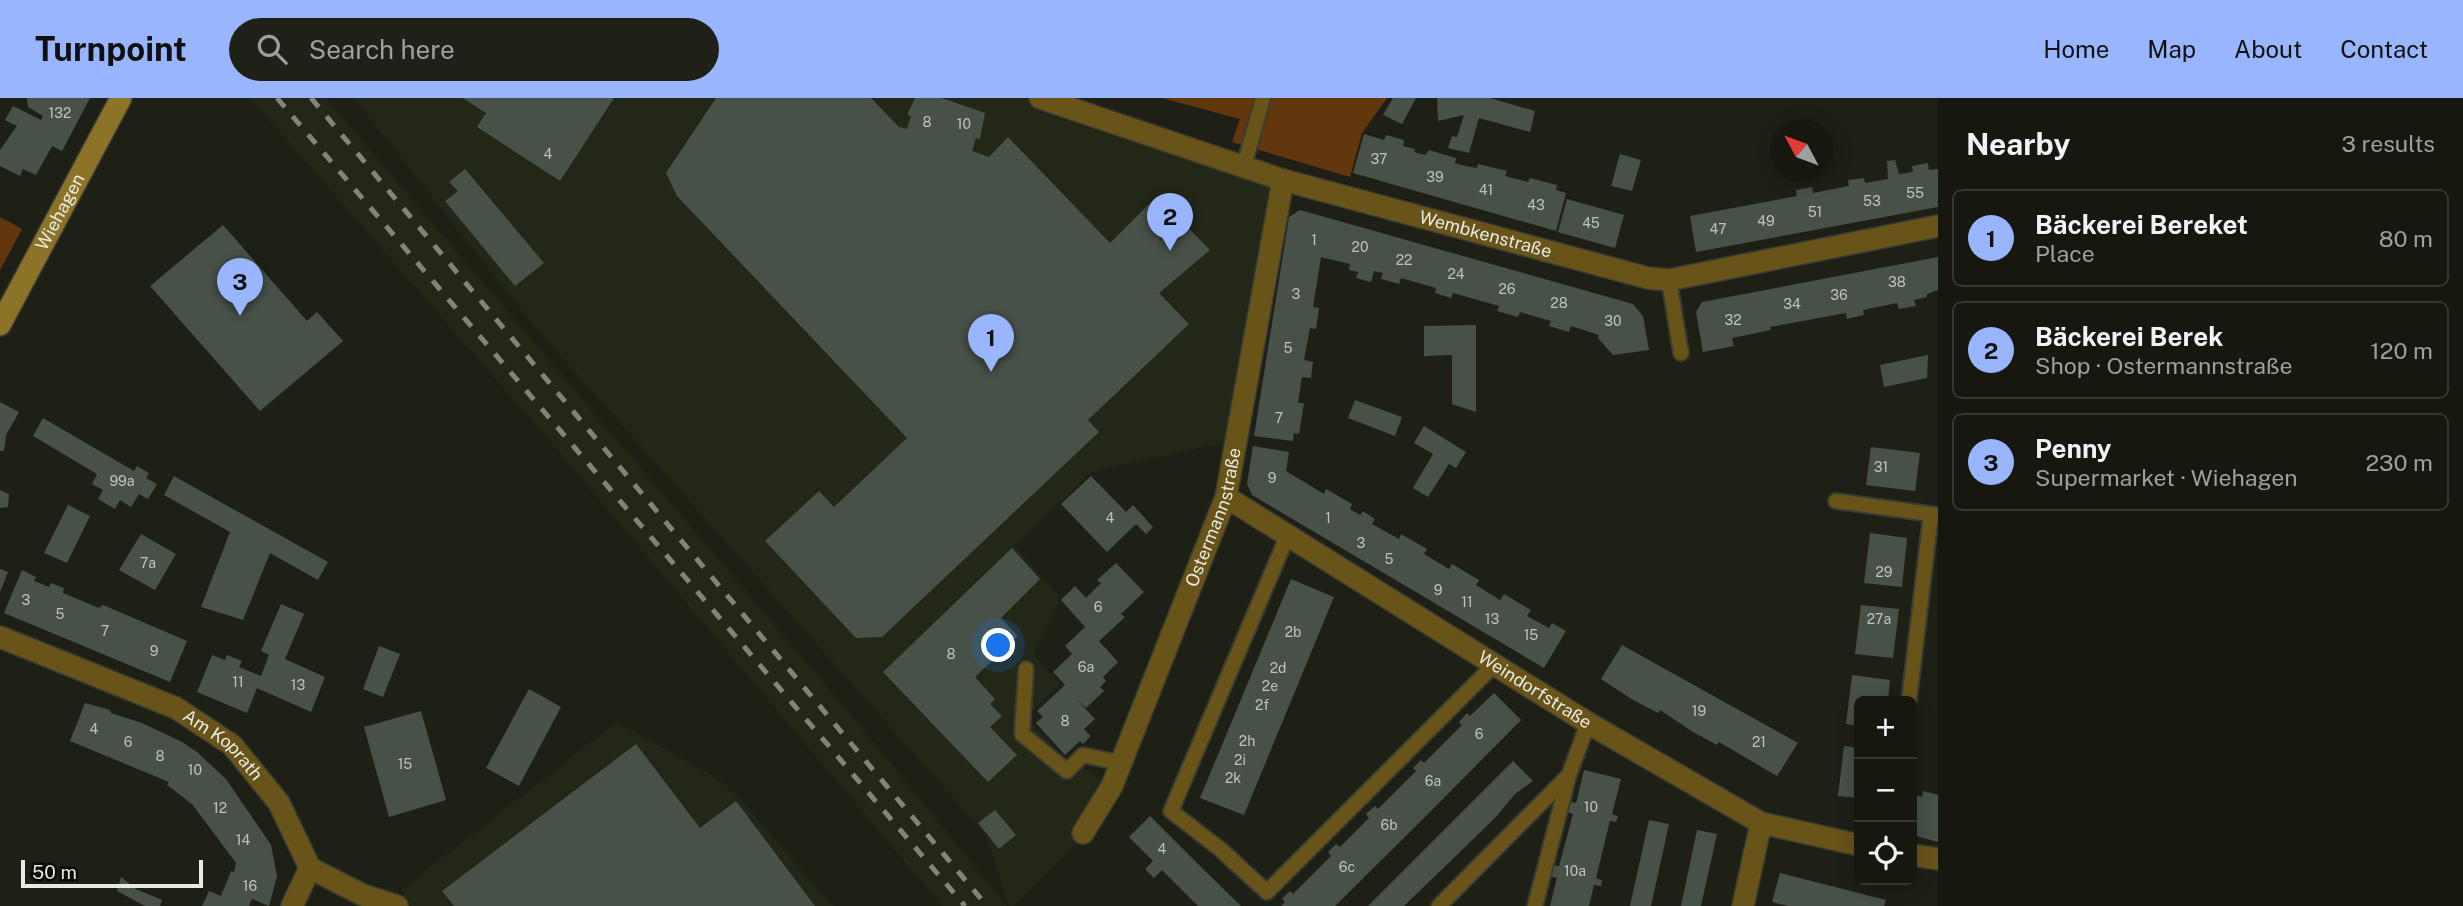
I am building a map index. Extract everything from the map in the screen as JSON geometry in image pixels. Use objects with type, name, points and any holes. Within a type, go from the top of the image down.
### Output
[{"type":"main road","name":"Wiehagen","points":[[0,325],[121,98]]},
{"type":"street","name":"Wembkenstraße","points":[[1040,98],[1283,180],[1634,274],[1669,280],[1938,226]]},
{"type":"street","name":"Ostermannstraße","points":[[1083,834],[1112,786],[1226,497],[1283,180]]},
{"type":"street","name":"Weindorfstraße","points":[[1226,497],[1588,723],[1761,823],[1854,844]]},
{"type":"street","name":"Am Koprath","points":[[0,638],[177,708],[232,746],[279,803],[310,868]]},
{"type":"street","points":[[1743,906],[1761,823]]},
{"type":"street","points":[[1917,856],[1938,859]]},
{"type":"street","points":[[292,906],[310,868],[363,895],[397,906]]},
{"type":"lane","points":[[1244,166],[1263,98]]},
{"type":"lane","points":[[1669,280],[1681,354]]},
{"type":"lane","points":[[1836,501],[1935,514],[1910,696]]},
{"type":"lane","points":[[1287,537],[1171,811],[1220,849],[1267,892],[1495,664]]},
{"type":"lane","points":[[1026,670],[1022,734],[1067,771],[1083,755],[1121,762]]},
{"type":"lane","points":[[1535,906],[1569,775],[1588,723]]},
{"type":"lane","points":[[1439,906],[1569,775]]},
{"type":"shaded area","points":[[250,98],[326,98],[853,717],[1007,906],[942,906],[548,439]]},
{"type":"shaded area","points":[[354,98],[1025,98],[1277,185],[1231,441],[1091,472],[1015,546],[1057,594],[1058,605],[1033,654],[1060,684],[1031,712],[1033,725],[1066,760],[1111,781],[1081,840],[1014,906],[1009,906],[986,835],[533,325]]},
{"type":"shaded area","points":[[1162,98],[1387,98],[1362,133],[1350,177],[1232,142],[1240,119]]},
{"type":"shaded area","points":[[0,217],[22,229],[0,270]]},
{"type":"shaded area","points":[[617,722],[713,776],[737,795],[833,906],[410,906],[401,890]]},
{"type":"building","points":[[27,98],[90,98],[62,151],[52,146],[36,175],[23,169],[20,176],[0,166],[0,150],[17,126],[5,120],[13,106],[41,120],[43,116],[28,107]]},
{"type":"building","points":[[463,98],[614,98],[560,181],[477,127],[486,113]]},
{"type":"building","points":[[716,98],[871,98],[899,127],[907,129],[911,116],[907,115],[915,98],[942,98],[985,113],[980,139],[976,138],[972,151],[989,157],[1008,137],[1110,243],[1157,196],[1210,250],[1159,293],[1189,324],[1088,420],[1099,432],[882,637],[856,638],[765,541],[819,491],[834,507],[907,438],[677,196],[666,173]]},
{"type":"building","points":[[1393,98],[1416,98],[1402,124],[1383,115]]},
{"type":"building","points":[[1437,98],[1490,98],[1535,111],[1530,132],[1479,118],[1469,153],[1448,148],[1452,136],[1457,137],[1464,115],[1438,121]]},
{"type":"building","points":[[1364,134],[1384,140],[1386,135],[1404,140],[1403,146],[1415,149],[1414,152],[1425,155],[1429,150],[1456,158],[1455,163],[1465,166],[1477,168],[1478,164],[1507,171],[1505,176],[1528,182],[1530,178],[1557,185],[1556,190],[1566,193],[1556,231],[1353,173]]},
{"type":"building","points":[[1620,154],[1641,160],[1632,191],[1611,186]]},
{"type":"building","points":[[1895,160],[1899,174],[1913,172],[1912,166],[1928,163],[1929,170],[1938,169],[1938,207],[1696,252],[1690,216],[1797,196],[1796,190],[1812,187],[1813,193],[1849,186],[1848,180],[1864,178],[1865,183],[1888,179],[1887,161]]},
{"type":"building","points":[[465,169],[544,263],[515,286],[445,201],[458,191],[449,182]]},
{"type":"building","points":[[1567,199],[1624,215],[1615,248],[1558,232]]},
{"type":"building","points":[[1300,210],[1633,304],[1643,316],[1649,350],[1613,355],[1598,338],[1599,335],[1571,326],[1569,332],[1549,326],[1551,321],[1520,312],[1518,317],[1497,311],[1499,306],[1453,293],[1451,298],[1435,293],[1436,288],[1401,278],[1399,284],[1381,279],[1383,273],[1374,271],[1371,282],[1356,278],[1358,272],[1349,270],[1350,264],[1321,257],[1313,307],[1319,308],[1316,329],[1310,328],[1304,360],[1313,362],[1311,378],[1302,377],[1298,403],[1304,403],[1299,434],[1294,433],[1293,441],[1254,436],[1289,217]]},
{"type":"building","points":[[223,225],[307,321],[317,312],[343,341],[260,411],[150,286]]},
{"type":"building","points":[[1938,257],[1938,290],[1927,294],[1927,297],[1914,300],[1916,306],[1899,309],[1897,303],[1863,310],[1864,315],[1847,319],[1846,313],[1770,327],[1771,330],[1732,338],[1734,346],[1703,352],[1696,312],[1702,302]]},
{"type":"building","points":[[1476,325],[1476,412],[1452,404],[1452,355],[1424,356],[1424,326]]},
{"type":"building","points":[[1928,355],[1927,378],[1884,387],[1880,365]]},
{"type":"building","points":[[1355,400],[1402,417],[1395,436],[1348,418]]},
{"type":"building","points":[[0,402],[19,412],[6,435],[4,451],[0,451]]},
{"type":"building","points":[[43,418],[134,471],[137,466],[149,473],[146,478],[157,484],[148,499],[139,494],[131,507],[120,500],[115,509],[98,499],[103,490],[92,484],[97,474],[33,436]]},
{"type":"building","points":[[1424,426],[1466,452],[1456,468],[1449,464],[1428,497],[1413,488],[1433,454],[1414,443]]},
{"type":"building","points":[[1253,446],[1289,452],[1286,471],[1324,494],[1326,489],[1352,504],[1350,509],[1360,515],[1363,511],[1375,519],[1372,524],[1399,539],[1401,534],[1427,549],[1424,554],[1449,569],[1452,564],[1479,580],[1476,585],[1500,600],[1504,594],[1531,610],[1527,616],[1549,628],[1552,623],[1566,631],[1544,668],[1252,495],[1247,484]]},
{"type":"building","points":[[1871,447],[1920,453],[1915,491],[1866,485]]},
{"type":"building","points":[[174,476],[328,562],[318,580],[270,553],[243,620],[201,607],[230,532],[164,495]]},
{"type":"building","points":[[1091,476],[1126,512],[1133,505],[1153,527],[1146,534],[1136,524],[1107,552],[1061,504]]},
{"type":"building","points":[[0,490],[9,494],[8,507],[0,508]]},
{"type":"building","points":[[68,505],[90,516],[67,563],[44,553]]},
{"type":"building","points":[[1870,533],[1907,538],[1902,587],[1864,583]]},
{"type":"building","points":[[141,534],[176,554],[155,590],[119,570]]},
{"type":"building","points":[[1012,548],[1040,579],[1001,618],[1018,636],[975,677],[995,699],[990,704],[1002,716],[990,727],[1017,755],[988,782],[883,672]]},
{"type":"building","points":[[1116,563],[1144,592],[1121,614],[1125,617],[1099,641],[1118,662],[1103,677],[1106,681],[1100,687],[1104,691],[1086,708],[1076,699],[1095,719],[1084,729],[1091,736],[1083,744],[1080,741],[1065,755],[1036,723],[1043,717],[1037,711],[1065,685],[1053,672],[1072,654],[1065,646],[1085,627],[1061,600],[1075,586],[1086,598],[1101,583],[1097,580]]},
{"type":"building","points":[[0,569],[8,572],[0,592]]},
{"type":"building","points":[[22,570],[36,577],[34,581],[49,587],[51,583],[64,588],[63,593],[99,608],[103,605],[187,641],[170,682],[4,613]]},
{"type":"building","points":[[1291,579],[1334,597],[1244,815],[1200,798]]},
{"type":"building","points":[[281,604],[304,614],[285,659],[325,677],[311,712],[257,688],[247,713],[197,692],[212,655],[225,660],[227,655],[242,661],[239,667],[261,676],[269,655],[261,651]]},
{"type":"building","points":[[1861,605],[1899,609],[1893,658],[1855,654]]},
{"type":"building","points":[[1622,645],[1798,743],[1777,776],[1719,742],[1717,745],[1693,732],[1660,710],[1658,713],[1633,700],[1601,679]]},
{"type":"building","points":[[379,646],[400,654],[383,697],[363,689]]},
{"type":"building","points":[[1852,675],[1890,680],[1888,696],[1854,696],[1854,725],[1846,724]]},
{"type":"building","points":[[529,689],[561,707],[519,786],[486,768]]},
{"type":"building","points":[[1494,693],[1521,720],[1424,818],[1335,906],[1281,906],[1285,902],[1282,899],[1290,891],[1293,894],[1331,856],[1328,852],[1336,844],[1340,847],[1369,818],[1366,814],[1375,806],[1378,809],[1416,771],[1413,768],[1421,760],[1424,763],[1462,725],[1459,722],[1467,713],[1470,716]]},
{"type":"building","points":[[85,703],[110,710],[111,713],[142,723],[182,742],[226,779],[271,845],[277,876],[269,906],[252,899],[249,906],[202,906],[209,891],[221,896],[236,863],[192,804],[167,785],[169,782],[70,741]]},
{"type":"building","points":[[421,711],[446,800],[389,817],[364,727]]},
{"type":"building","points":[[636,744],[700,828],[736,801],[815,906],[454,906],[442,891]]},
{"type":"building","points":[[1844,746],[1854,747],[1854,798],[1838,796]]},
{"type":"building","points":[[1513,761],[1533,781],[1515,794],[1494,819],[1404,906],[1368,906]]},
{"type":"building","points":[[1584,770],[1621,779],[1612,814],[1618,816],[1616,822],[1610,821],[1596,878],[1602,880],[1601,886],[1594,885],[1589,906],[1550,906],[1557,878],[1550,876],[1553,865],[1559,866],[1573,814],[1566,812],[1569,801],[1576,803]]},
{"type":"building","points":[[1923,791],[1938,795],[1938,842],[1917,836],[1917,796],[1922,797]]},
{"type":"building","points":[[995,810],[1016,835],[999,849],[978,823]]},
{"type":"building","points":[[1150,816],[1241,906],[1198,906],[1162,870],[1154,878],[1145,869],[1153,861],[1129,837]]},
{"type":"building","points":[[1649,820],[1669,824],[1651,906],[1630,906]]},
{"type":"building","points":[[1697,830],[1717,834],[1701,906],[1681,906]]},
{"type":"building","points":[[1780,873],[1886,900],[1884,906],[1788,906],[1772,902]]},
{"type":"building","points":[[121,877],[136,889],[162,900],[160,906],[145,906],[117,891]]},
{"type":"railway","points":[[277,98],[965,906]]},
{"type":"railway","points":[[311,98],[987,906]]},
{"type":"place","name":"Bäckerei Berek","points":[[1170,251]]},
{"type":"place","name":"Penny","points":[[240,316]]},
{"type":"place","name":"Bäckerei Bereket","points":[[991,372]]}]
